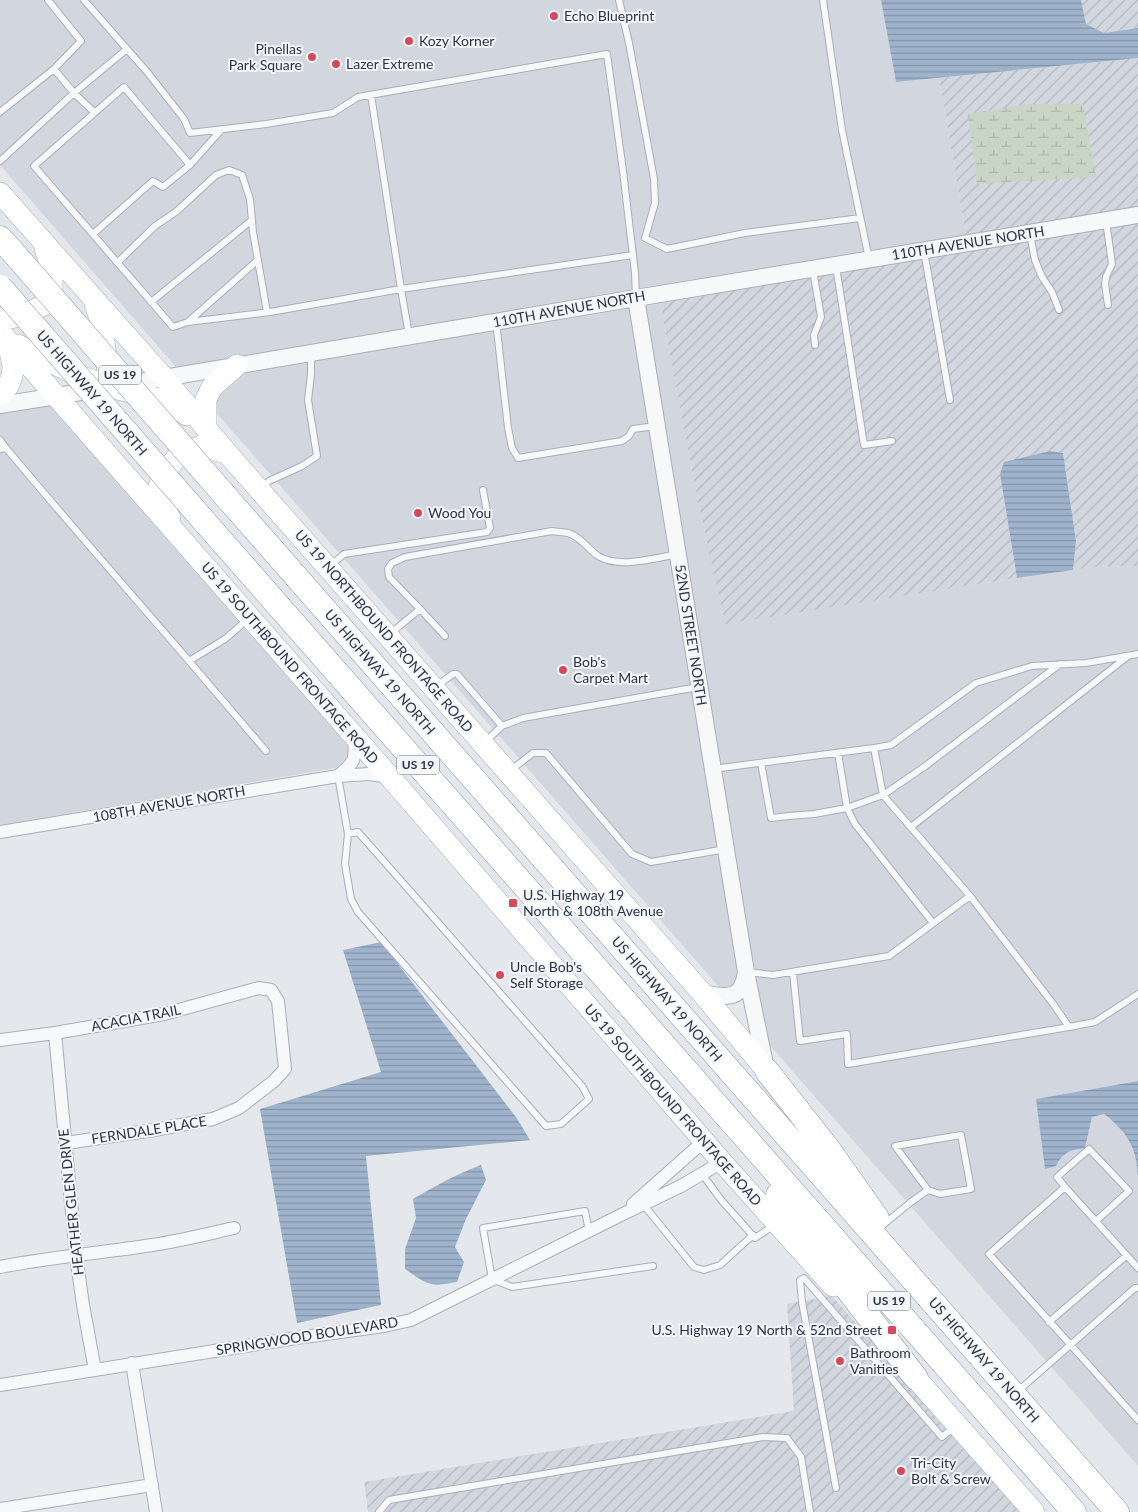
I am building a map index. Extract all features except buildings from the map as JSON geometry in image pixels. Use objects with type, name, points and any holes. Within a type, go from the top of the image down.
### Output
[{"type":"highway","name":"US HIGHWAY 19 NORTH","points":[[6,244],[1117,1512]]},
{"type":"highway","name":"US HIGHWAY 19 NORTH","points":[[0,288],[1074,1512]]},
{"type":"highway","points":[[767,1071],[829,1150],[948,1320]]},
{"type":"highway","points":[[703,1089],[914,1385]]},
{"type":"main road","name":"US 19 NORTHBOUND FRONTAGE ROAD","points":[[0,193],[702,993],[767,1071]]},
{"type":"main road","points":[[0,395],[4,392],[13,376],[13,361],[2,329],[5,319],[25,315],[44,305],[52,289],[52,271],[43,242]]},
{"type":"main road","points":[[93,299],[102,324],[116,443],[122,472]]},
{"type":"main road","points":[[2,329],[74,374],[110,387],[166,401],[206,428]]},
{"type":"main road","name":"US 19 SOUTHBOUND FRONTAGE ROAD","points":[[2,329],[122,472],[354,735],[914,1385],[957,1425],[1034,1512]]},
{"type":"main road","points":[[206,428],[206,399],[212,387],[237,365]]},
{"type":"main road","points":[[179,537],[163,504],[159,487],[162,477],[177,457],[201,446],[227,453]]},
{"type":"street","name":"110TH AVENUE NORTH","points":[[0,404],[1138,215]]},
{"type":"street","name":"52ND STREET NORTH","points":[[636,298],[746,972],[767,1071]]},
{"type":"street","points":[[338,776],[352,764],[355,752],[354,735]]},
{"type":"street","name":"108TH AVENUE NORTH","points":[[0,832],[338,776],[369,774],[390,777]]},
{"type":"street","points":[[702,993],[723,997],[734,994],[741,988],[746,972]]},
{"type":"street","name":"ACACIA TRAIL","points":[[0,1040],[55,1034],[164,1014],[259,988],[270,990]]},
{"type":"street","name":"FERNDALE PLACE","points":[[66,1143],[213,1119],[239,1108],[274,1081],[285,1068],[278,1001],[270,990]]},
{"type":"street","name":"HEATHER GLEN DRIVE","points":[[55,1034],[76,1255],[95,1370]]},
{"type":"street","name":"SPRINGWOOD BOULEVARD","points":[[621,1215],[704,1141]]},
{"type":"street","name":"SPRINGWOOD BOULEVARD","points":[[0,1385],[132,1363],[384,1326],[411,1320],[681,1186],[722,1162]]},
{"type":"street","points":[[0,1267],[153,1245],[234,1228]]},
{"type":"street","points":[[132,1363],[156,1512]]},
{"type":"street","points":[[0,1509],[152,1485]]},
{"type":"lane","points":[[0,112],[54,68],[81,41],[48,0]]},
{"type":"lane","points":[[84,0],[184,119],[190,133],[333,113],[358,97],[607,54],[633,255],[636,298]]},
{"type":"lane","points":[[619,0],[629,43],[654,179],[655,203],[645,238],[667,249],[745,234],[860,218]]},
{"type":"lane","points":[[823,0],[842,130],[869,259]]},
{"type":"lane","points":[[0,161],[74,93],[127,49]]},
{"type":"lane","points":[[54,68],[74,93],[94,112]]},
{"type":"lane","points":[[190,166],[124,88],[94,112],[34,166],[173,327],[188,322],[267,312],[401,289],[633,255]]},
{"type":"lane","points":[[372,95],[401,289],[410,336]]},
{"type":"lane","points":[[93,234],[152,181],[163,187],[190,166],[221,130]]},
{"type":"lane","points":[[118,262],[155,226],[177,211],[216,175],[229,170],[242,175],[250,199],[267,312]]},
{"type":"lane","points":[[151,302],[252,220]]},
{"type":"lane","points":[[1106,220],[1112,264],[1105,284],[1108,305]]},
{"type":"lane","points":[[1030,232],[1035,260],[1059,310]]},
{"type":"lane","points":[[924,250],[950,400]]},
{"type":"lane","points":[[188,322],[258,260]]},
{"type":"lane","points":[[836,265],[864,445],[892,441]]},
{"type":"lane","points":[[813,268],[821,317],[814,335],[815,346]]},
{"type":"lane","points":[[496,321],[508,428],[512,448],[518,458],[622,441],[630,436],[634,429],[657,425]]},
{"type":"lane","points":[[260,490],[269,481],[302,466],[317,456],[308,400],[311,352]]},
{"type":"lane","points":[[0,440],[3,448],[126,586],[266,751]]},
{"type":"lane","points":[[328,568],[344,554],[487,532],[490,528],[484,490]]},
{"type":"lane","points":[[445,636],[389,577],[388,569],[392,563],[405,557],[552,531],[569,533],[599,556],[614,562],[640,561],[678,554]]},
{"type":"lane","points":[[388,636],[420,609]]},
{"type":"lane","points":[[189,661],[225,638],[250,618]]},
{"type":"lane","points":[[713,769],[891,745],[976,683],[1032,666],[1086,663],[1138,654]]},
{"type":"lane","points":[[911,827],[1129,656]]},
{"type":"lane","points":[[760,763],[771,818],[814,814],[847,808],[883,795],[924,767],[1060,664]]},
{"type":"lane","points":[[434,688],[453,674],[457,674],[502,726]]},
{"type":"lane","points":[[483,744],[502,726],[523,718],[700,686]]},
{"type":"lane","points":[[874,748],[883,795],[970,896],[1069,1027]]},
{"type":"lane","points":[[508,772],[533,753],[546,753],[632,854],[651,862],[726,849]]},
{"type":"lane","points":[[838,753],[847,808],[855,824],[933,923]]},
{"type":"lane","points":[[338,776],[348,834],[345,864],[351,899],[358,912],[546,1126],[561,1124],[590,1099],[582,1086],[358,832],[348,834]]},
{"type":"lane","points":[[746,972],[773,975],[889,956],[970,896]]},
{"type":"lane","points":[[793,972],[800,1041],[847,1034],[848,1064],[1095,1022],[1138,994]]},
{"type":"lane","points":[[961,1134],[971,1189],[940,1194],[928,1190],[895,1146],[961,1134]]},
{"type":"lane","points":[[1096,1221],[1129,1191],[1089,1148],[1057,1177],[1126,1256],[1138,1268]]},
{"type":"lane","points":[[702,1174],[722,1201],[756,1238],[776,1224]]},
{"type":"lane","points":[[1065,1187],[989,1254],[1138,1420]]},
{"type":"lane","points":[[882,1225],[928,1190]]},
{"type":"lane","points":[[643,1204],[694,1267],[704,1270],[720,1265],[753,1235]]},
{"type":"lane","points":[[589,1231],[585,1210],[484,1228],[492,1279],[512,1287],[652,1266]]},
{"type":"lane","points":[[1049,1322],[1126,1256]]},
{"type":"lane","points":[[836,1488],[802,1302],[800,1280],[804,1278],[914,1385]]},
{"type":"lane","points":[[1014,1394],[1135,1288],[1138,1288]]},
{"type":"lane","points":[[379,1512],[389,1500],[763,1437],[787,1438],[801,1457],[810,1512]]},
{"type":"shaded area","points":[[0,0],[881,0],[896,82],[939,78],[966,235],[240,356],[238,354],[234,357],[177,368],[0,165]]},
{"type":"shaded area","points":[[1081,0],[1138,0],[1138,28],[1104,33],[1086,24]]},
{"type":"shaded area","points":[[1138,58],[1138,207],[966,235],[939,78]]},
{"type":"shaded area","points":[[1138,223],[1138,566],[1090,567],[1073,570],[1076,541],[1063,453],[1050,451],[1000,474],[1017,578],[725,624],[696,492],[660,302]]},
{"type":"shaded area","points":[[660,302],[696,492],[726,623],[1090,567],[1138,566],[1138,1081],[1036,1099],[1056,1166],[1062,1155],[1085,1148],[1092,1117],[1104,1114],[1114,1121],[1132,1144],[1137,1161],[1138,1466],[768,1043],[754,972],[755,967],[753,966],[645,304]]},
{"type":"shaded area","points":[[631,307],[739,971],[735,983],[731,987],[722,989],[213,409],[213,401],[240,372]]},
{"type":"shaded area","points":[[55,405],[347,738],[348,751],[346,759],[335,768],[0,825],[0,413]]},
{"type":"shaded area","points":[[832,1296],[1024,1512],[368,1512],[364,1482],[794,1411],[787,1304]]},
{"type":"green space","points":[[1030,104],[1083,104],[1096,177],[977,184],[968,114]]},
{"type":"water","points":[[881,0],[1081,0],[1086,24],[1104,33],[1138,28],[1138,58],[896,82]]},
{"type":"water","points":[[1050,451],[1063,453],[1076,541],[1073,570],[1017,578],[1000,474],[1004,462]]},
{"type":"water","points":[[381,942],[516,1117],[530,1140],[366,1156],[381,1305],[297,1323],[260,1109],[381,1072],[343,950]]},
{"type":"water","points":[[1138,1081],[1138,1176],[1136,1160],[1129,1140],[1120,1128],[1104,1114],[1092,1117],[1085,1148],[1068,1152],[1056,1166],[1045,1169],[1036,1099]]},
{"type":"water","points":[[481,1165],[486,1180],[466,1219],[455,1247],[464,1262],[457,1282],[434,1284],[424,1281],[405,1269],[405,1249],[416,1218],[413,1199],[446,1180]]},
{"type":"place","name":"Echo Blueprint","points":[[554,16]]},
{"type":"place","name":"Kozy Korner","points":[[409,41]]},
{"type":"place","name":"Pinellas Park Square","points":[[312,57]]},
{"type":"place","name":"Lazer Extreme","points":[[336,64]]},
{"type":"place","name":"Wood You","points":[[418,513]]},
{"type":"place","name":"Bob's Carpet Mart","points":[[563,670]]},
{"type":"place","name":"U.S. Highway 19 North & 108th Avenue","points":[[513,903]]},
{"type":"place","name":"Uncle Bob's Self Storage","points":[[500,975]]},
{"type":"place","name":"U.S. Highway 19 North & 52nd Street","points":[[892,1330]]},
{"type":"place","name":"Bathroom Vanities","points":[[840,1361]]},
{"type":"place","name":"Tri-City Bolt & Screw","points":[[901,1471]]}]
